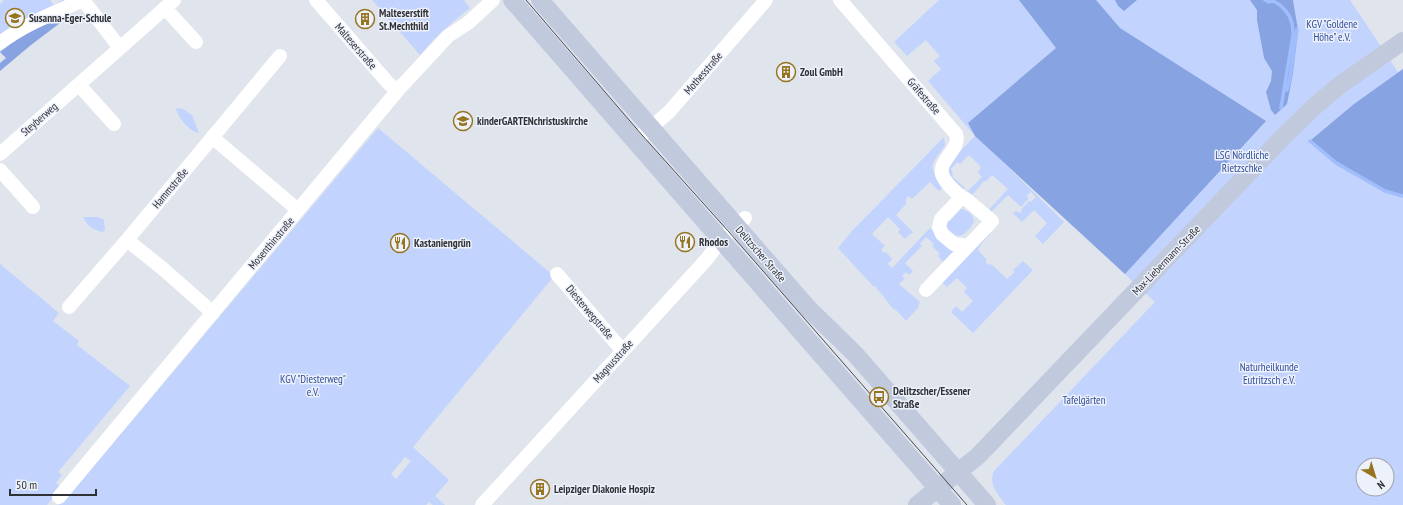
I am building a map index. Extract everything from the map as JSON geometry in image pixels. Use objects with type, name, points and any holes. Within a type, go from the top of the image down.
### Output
[{"type":"main road","name":"Delitzscher Straße","points":[[512,0],[722,239],[811,344],[952,505]]},
{"type":"main road","name":"Delitzscher Straße","points":[[540,0],[651,128],[741,222],[808,308],[855,354],[986,505]]},
{"type":"main road","name":"Max-Liebermann-Straße","points":[[917,505],[974,460],[1284,136],[1315,106],[1340,85],[1403,41]]},
{"type":"street","points":[[0,43],[13,33],[30,24],[83,0],[120,48]]},
{"type":"street","name":"Malteserstraße","points":[[316,0],[389,84],[398,90]]},
{"type":"street","name":"Mosenthinstraße","points":[[59,497],[398,90],[448,36],[468,23],[493,0]]},
{"type":"street","name":"Mothesstraße","points":[[635,141],[669,112],[766,0]]},
{"type":"street","name":"Gräfestraße","points":[[840,0],[956,134],[956,144],[945,160],[942,169],[944,179],[963,198],[992,222],[926,290]]},
{"type":"street","name":"Steyberweg","points":[[0,154],[170,4],[196,42]]},
{"type":"street","name":"Hammstraße","points":[[69,307],[127,240],[280,56]]},
{"type":"street","points":[[79,85],[114,124]]},
{"type":"street","points":[[212,137],[298,210]]},
{"type":"street","points":[[0,170],[33,207]]},
{"type":"street","points":[[963,198],[959,200],[941,219],[939,228],[942,234],[954,244],[968,246]]},
{"type":"street","name":"Magnusstraße","points":[[482,505],[622,350],[706,260],[722,239],[741,222]]},
{"type":"street","points":[[127,240],[162,268],[213,313]]},
{"type":"street","name":"Diesterwegstraße","points":[[557,274],[622,350]]},
{"type":"green space","name":"Susanna-Eger-Schule","points":[[4,0],[50,0],[54,5],[62,0],[72,0],[0,36],[0,4]]},
{"type":"green space","points":[[372,0],[464,0],[470,8],[444,30],[420,55]]},
{"type":"green space","name":"LSG Nördliche Rietzschke","points":[[939,0],[1350,0],[1398,72],[1403,69],[1403,505],[1006,505],[993,485],[992,476],[994,471],[1155,302],[997,156],[1064,222],[1043,244],[1035,236],[1047,223],[1034,210],[1022,222],[1013,213],[1016,211],[1020,213],[1029,201],[1031,202],[1036,197],[1031,192],[1026,196],[1029,198],[1021,207],[1008,195],[991,212],[998,221],[998,224],[986,213],[1008,189],[992,175],[984,181],[972,195],[965,194],[982,177],[978,173],[981,167],[969,155],[960,164],[957,162],[951,169],[953,173],[952,176],[965,188],[962,191],[948,176],[949,163],[975,136],[928,81],[941,69],[934,61],[940,56],[926,40],[907,56],[894,42]]},
{"type":"green space","points":[[176,108],[183,109],[192,115],[199,133],[192,130],[185,124],[179,116]]},
{"type":"green space","name":"KGV \"Diesterweg\" e.V.","points":[[378,128],[554,276],[413,447],[449,480],[435,496],[445,505],[433,505],[429,502],[426,505],[59,505],[137,415]],"holes":[[[405,457],[411,461],[396,479],[391,474]]]},
{"type":"green space","points":[[944,137],[945,145],[932,166],[936,179],[943,188],[939,191],[930,182],[912,199],[908,196],[906,204],[896,215],[913,232],[905,239],[898,232],[900,229],[888,217],[872,234],[885,246],[881,249],[892,259],[888,264],[892,268],[930,228],[957,253],[943,262],[938,256],[940,254],[932,246],[934,244],[926,237],[920,244],[922,246],[905,263],[913,271],[909,275],[906,272],[902,276],[905,278],[899,284],[920,302],[918,308],[906,321],[895,309],[894,310],[875,286],[874,287],[838,248],[852,231]]},
{"type":"green space","points":[[961,209],[970,213],[974,222],[964,234],[958,236],[954,235],[949,230],[946,224]]},
{"type":"green space","points":[[83,217],[98,217],[104,220],[105,230],[103,232],[93,229],[86,223]]},
{"type":"green space","points":[[987,231],[990,234],[978,250],[987,260],[985,262],[989,265],[991,264],[1007,279],[1015,272],[1013,270],[1023,261],[1033,270],[973,333],[951,312],[956,306],[962,312],[973,301],[964,292],[967,288],[957,278],[947,287],[940,280]]},
{"type":"green space","points":[[0,264],[59,313],[53,321],[79,341],[77,345],[130,386],[58,472],[62,475],[56,483],[61,488],[47,505],[0,505]]},
{"type":"shaded area","points":[[1019,0],[1096,0],[1120,28],[1266,121],[1125,274],[975,136],[968,123],[1056,48]]},
{"type":"shaded area","points":[[1115,0],[1137,0],[1124,11],[1118,6]]},
{"type":"shaded area","points":[[1250,0],[1293,0],[1298,30],[1293,73],[1287,104],[1275,115],[1271,110],[1266,92],[1271,81],[1272,71],[1264,58],[1257,20],[1257,10]]},
{"type":"shaded area","points":[[58,20],[60,23],[0,71],[0,63],[6,58],[0,52],[28,33]]},
{"type":"shaded area","points":[[1403,69],[1403,195],[1385,190],[1336,161],[1311,140],[1354,104]]},
{"type":"waterway","points":[[1265,0],[1275,2],[1281,6],[1291,19],[1293,27],[1281,108]]},
{"type":"waterway","points":[[1287,90],[1297,29]]},
{"type":"waterway","points":[[1310,141],[1336,163],[1385,191],[1403,196]]},
{"type":"tram line","points":[[526,0],[642,135],[729,232],[967,505]]},
{"type":"place","name":"Susanna-Eger-Schule","points":[[15,18]]},
{"type":"place","name":"Malteserstift St.Mechthild","points":[[365,19]]},
{"type":"place","name":"Zoul GmbH","points":[[786,72]]},
{"type":"place","name":"kinderGARTENchristuskirche","points":[[463,121]]},
{"type":"place","name":"Rhodos","points":[[685,242]]},
{"type":"place","name":"Kastaniengrün","points":[[400,243]]},
{"type":"place","name":"Delitzscher/Essener Straße","points":[[879,397]]},
{"type":"place","name":"Leipziger Diakonie Hospiz","points":[[540,489]]},
{"type":"park label","name":"KGV \"Goldene Höhe\" e.V.","points":[[1332,30]]},
{"type":"park label","name":"Naturheilkunde Eutritzsch e.V.","points":[[1269,373]]},
{"type":"park label","name":"Tafelgärten","points":[[1084,400]]}]
